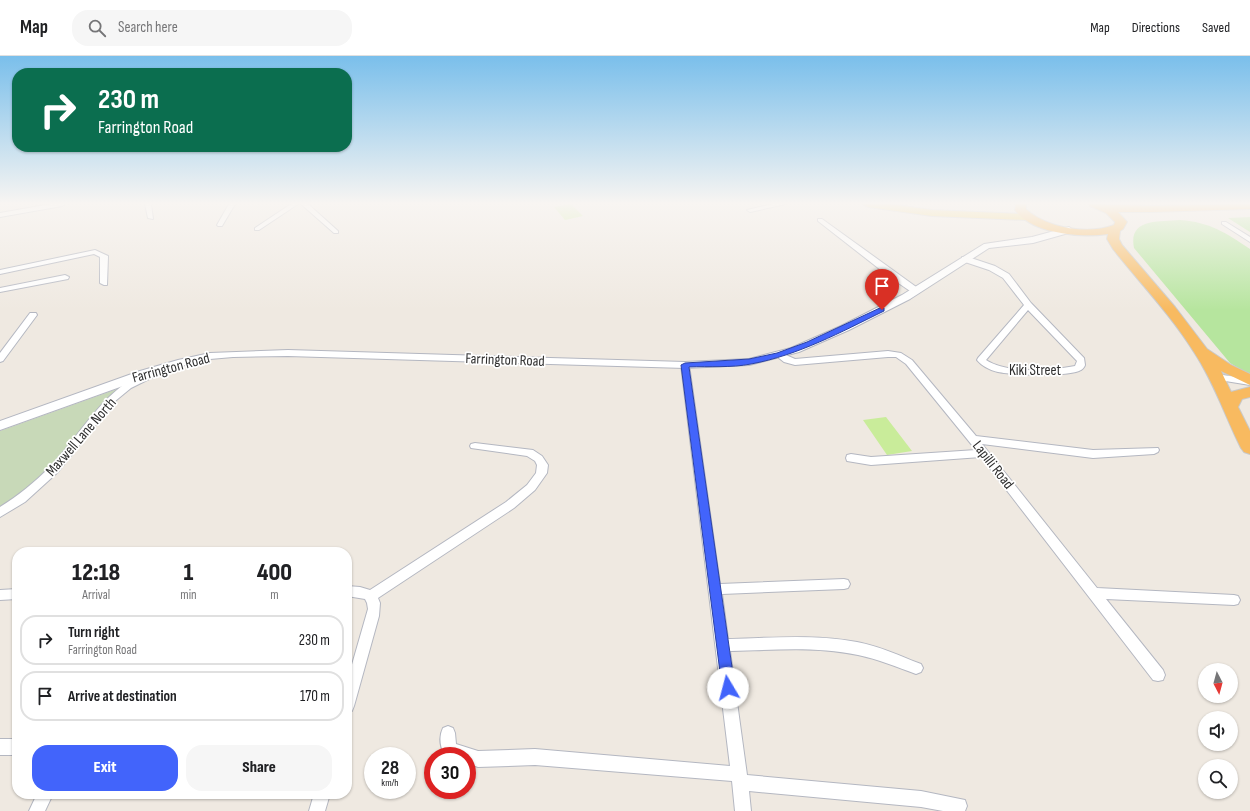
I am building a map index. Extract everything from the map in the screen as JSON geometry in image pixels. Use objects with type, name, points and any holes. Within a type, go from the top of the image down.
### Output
[{"type":"highway","points":[[1099,239],[1129,261]]},
{"type":"highway","points":[[1113,239],[1129,261],[1168,307],[1201,351],[1217,380],[1250,448]]},
{"type":"highway","points":[[1201,351],[1226,368],[1250,381]]},
{"type":"highway","points":[[1230,408],[1232,399],[1236,396],[1250,392]]},
{"type":"street","points":[[845,239],[916,291]]},
{"type":"street","name":"Farrington Road","points":[[994,244],[1005,239]]},
{"type":"street","name":"Farrington Road","points":[[0,426],[166,367],[210,356],[259,353],[685,365],[749,362],[779,355],[810,344],[845,328],[916,291],[987,246],[994,244],[1013,244],[1036,239]]},
{"type":"street","points":[[0,272],[95,252],[104,256],[104,283]]},
{"type":"street","name":"Kiki Street","points":[[965,259],[1003,273],[1012,282],[1028,305],[1081,360],[1081,365],[1078,368],[1068,370],[1009,371],[997,370],[986,365],[981,360],[1028,305]]},
{"type":"street","points":[[0,290],[65,277]]},
{"type":"street","points":[[0,360],[33,315]]},
{"type":"street","name":"Lapilli Road","points":[[779,355],[787,360],[795,362],[882,354],[893,354],[903,357],[912,365],[973,439],[1158,675]]},
{"type":"street","points":[[685,365],[716,589],[743,811]]},
{"type":"street","name":"Maxwell Lane North","points":[[0,513],[21,499],[54,469],[111,400],[128,386],[166,367]]},
{"type":"street","points":[[1217,380],[1250,381]]},
{"type":"street","points":[[1217,380],[1250,387]]},
{"type":"street","points":[[973,439],[1093,454],[1154,450]]},
{"type":"street","points":[[370,596],[510,505],[530,489],[540,478],[542,472],[541,463],[539,458],[534,455],[529,453],[475,446]]},
{"type":"street","points":[[851,458],[872,461],[983,453]]},
{"type":"street","points":[[716,589],[844,584]]},
{"type":"street","points":[[352,591],[370,596],[374,600],[375,609],[352,689]]},
{"type":"street","points":[[1094,593],[1234,600]]},
{"type":"street","points":[[0,595],[12,594]]},
{"type":"street","points":[[722,645],[823,644],[850,647],[878,654],[916,668]]},
{"type":"street","points":[[448,733],[449,749],[478,759],[536,757],[921,799],[959,806]]},
{"type":"street","points":[[0,747],[12,747]]},
{"type":"street","points":[[37,811],[43,799]]},
{"type":"street","points":[[317,811],[321,799]]},
{"type":"green space","points":[[1133,239],[1235,239],[1250,249],[1250,375],[1230,363],[1134,248]]},
{"type":"green space","points":[[131,384],[60,468],[0,515],[0,431]]},
{"type":"green space","points":[[886,417],[912,451],[887,455],[863,420]]},
{"type":"route","points":[[728,688],[685,365],[724,364],[765,359],[810,344],[882,310]]}]
